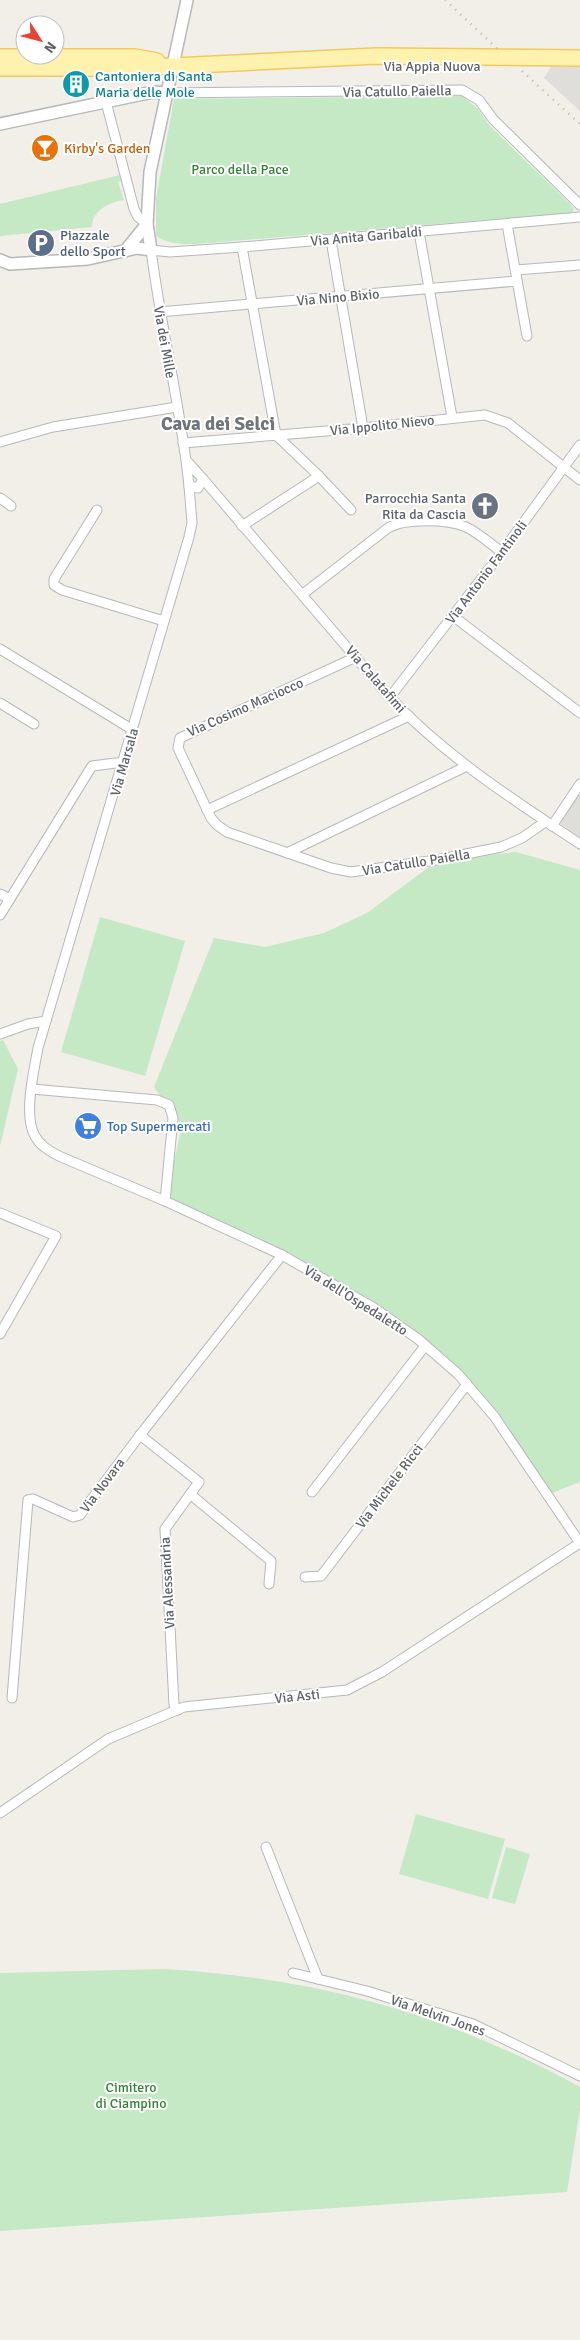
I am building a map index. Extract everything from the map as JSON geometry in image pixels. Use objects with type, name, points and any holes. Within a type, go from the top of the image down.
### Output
[{"type":"main road","name":"Via Appia Nuova","points":[[0,68],[134,68],[376,56],[580,58]]},
{"type":"main road","name":"Via Appia Nuova","points":[[0,57],[136,57],[173,65]]},
{"type":"main road","name":"Via Appia Nuova","points":[[285,60],[376,66],[580,67]]},
{"type":"street","name":"Via dei Mille","points":[[187,0],[150,172],[147,224],[159,312],[186,460],[194,487]]},
{"type":"street","points":[[153,92],[173,65]]},
{"type":"street","name":"Via Catullo Paiella","points":[[166,93],[462,90],[479,100],[493,119],[580,205]]},
{"type":"street","points":[[0,124],[153,92],[166,93]]},
{"type":"street","name":"Via dei Mille","points":[[106,102],[134,209],[138,217],[147,224]]},
{"type":"street","name":"Via Anita Garibaldi","points":[[151,250],[170,252],[242,247],[580,217]]},
{"type":"street","points":[[125,251],[147,224]]},
{"type":"street","points":[[507,224],[527,336]]},
{"type":"street","points":[[419,232],[452,417]]},
{"type":"street","points":[[331,240],[363,428]]},
{"type":"street","points":[[242,247],[276,435],[351,510]]},
{"type":"street","points":[[0,260],[10,264],[88,259],[137,248],[151,250]]},
{"type":"street","points":[[516,270],[580,265]]},
{"type":"street","name":"Via Nino Bixio","points":[[159,312],[517,280]]},
{"type":"street","points":[[0,442],[53,427],[177,407]]},
{"type":"street","name":"Via Ippolito Nievo","points":[[183,443],[363,428],[481,415],[499,418],[580,480]]},
{"type":"street","name":"Via Antonio Fantinoli","points":[[390,697],[502,552],[580,445]]},
{"type":"street","points":[[186,460],[203,479],[194,487]]},
{"type":"street","points":[[242,526],[319,476]]},
{"type":"street","name":"Via Calatafimi","points":[[203,479],[390,697],[409,716],[467,766],[580,844]]},
{"type":"street","name":"Via Marsala","points":[[46,1020],[191,531],[191,501],[194,487]]},
{"type":"street","points":[[0,498],[11,506]]},
{"type":"street","points":[[97,510],[54,579],[54,585],[58,589],[164,621]]},
{"type":"street","points":[[303,594],[388,528],[402,522],[459,524],[473,531],[502,552]]},
{"type":"street","points":[[453,616],[580,713]]},
{"type":"street","points":[[0,649],[133,730]]},
{"type":"street","name":"Via Cosimo Maciocco","points":[[207,810],[178,748],[180,738],[356,657]]},
{"type":"street","points":[[0,703],[34,724]]},
{"type":"street","points":[[207,810],[409,716]]},
{"type":"street","points":[[0,915],[92,766],[124,762]]},
{"type":"street","points":[[287,852],[467,766]]},
{"type":"street","name":"Via Catullo Paiella","points":[[207,810],[212,820],[222,829],[335,869],[360,871],[501,847],[549,824],[580,784]]},
{"type":"street","points":[[0,894],[10,900]]},
{"type":"street","points":[[0,1034],[46,1020]]},
{"type":"street","name":"Via dell'Ospedaletto","points":[[46,1020],[38,1048],[32,1089],[32,1129],[46,1149],[282,1255],[374,1308],[426,1346],[466,1384],[494,1416],[580,1543]]},
{"type":"street","points":[[32,1089],[157,1100],[169,1105],[173,1118],[165,1201]]},
{"type":"street","points":[[0,1213],[56,1236],[0,1334]]},
{"type":"street","name":"Via Novara","points":[[12,1698],[28,1500],[33,1498],[71,1516],[78,1516],[282,1255]]},
{"type":"street","points":[[312,1492],[426,1346]]},
{"type":"street","name":"Via Michele Ricci","points":[[305,1577],[321,1576],[466,1384]]},
{"type":"street","name":"Via Alessandria","points":[[140,1435],[198,1480],[199,1483],[165,1529],[174,1705],[178,1710]]},
{"type":"street","points":[[190,1494],[271,1561],[269,1584]]},
{"type":"street","name":"Via Asti","points":[[0,1813],[109,1738],[184,1707],[344,1691],[382,1672],[580,1543]]},
{"type":"street","points":[[266,1847],[318,1979]]},
{"type":"street","name":"Via Melvin Jones","points":[[293,1974],[367,1991],[473,2024],[580,2076]]},
{"type":"shaded area","points":[[556,58],[580,58],[580,111],[544,78]]},
{"type":"shaded area","points":[[580,792],[580,838],[560,823]]},
{"type":"green space","name":"Parco della Pace","points":[[462,96],[478,109],[489,125],[572,206],[574,210],[571,213],[195,244],[179,244],[156,236],[156,199],[174,99]]},
{"type":"green space","points":[[120,175],[121,181],[118,182],[124,200],[108,205],[98,212],[92,227],[0,236],[0,204]]},
{"type":"green space","points":[[516,852],[580,870],[580,1482],[547,1495],[467,1384],[418,1339],[322,1277],[165,1201],[182,1126],[154,1087],[214,938],[265,947],[324,933],[367,913],[429,867],[488,855]]},
{"type":"green space","points":[[100,917],[185,941],[145,1076],[61,1052]]},
{"type":"green space","points":[[3,1040],[18,1069],[0,1146],[0,1041]]},
{"type":"green space","points":[[416,1814],[505,1839],[488,1899],[399,1874]]},
{"type":"green space","points":[[506,1847],[530,1854],[515,1904],[492,1898]]},
{"type":"green space","name":"Cimitero di Ciampino","points":[[163,1969],[274,1981],[327,1991],[378,2004],[429,2020],[479,2039],[529,2061],[580,2087],[580,2109],[567,2192],[0,2231],[0,1973]]},
{"type":"railway","points":[[445,0],[500,51]]},
{"type":"railway","points":[[522,71],[580,124]]},
{"type":"place","name":"Cantoniera di Santa Maria delle Mole","points":[[76,84]]},
{"type":"place","name":"Kirby's Garden","points":[[45,148]]},
{"type":"place","name":"Piazzale dello Sport","points":[[41,243]]},
{"type":"place","name":"Parrocchia Santa Rita da Cascia","points":[[485,506]]},
{"type":"place","name":"Top Supermercati","points":[[88,1126]]},
{"type":"district","name":"Cava dei Selci","points":[[218,423]]}]
